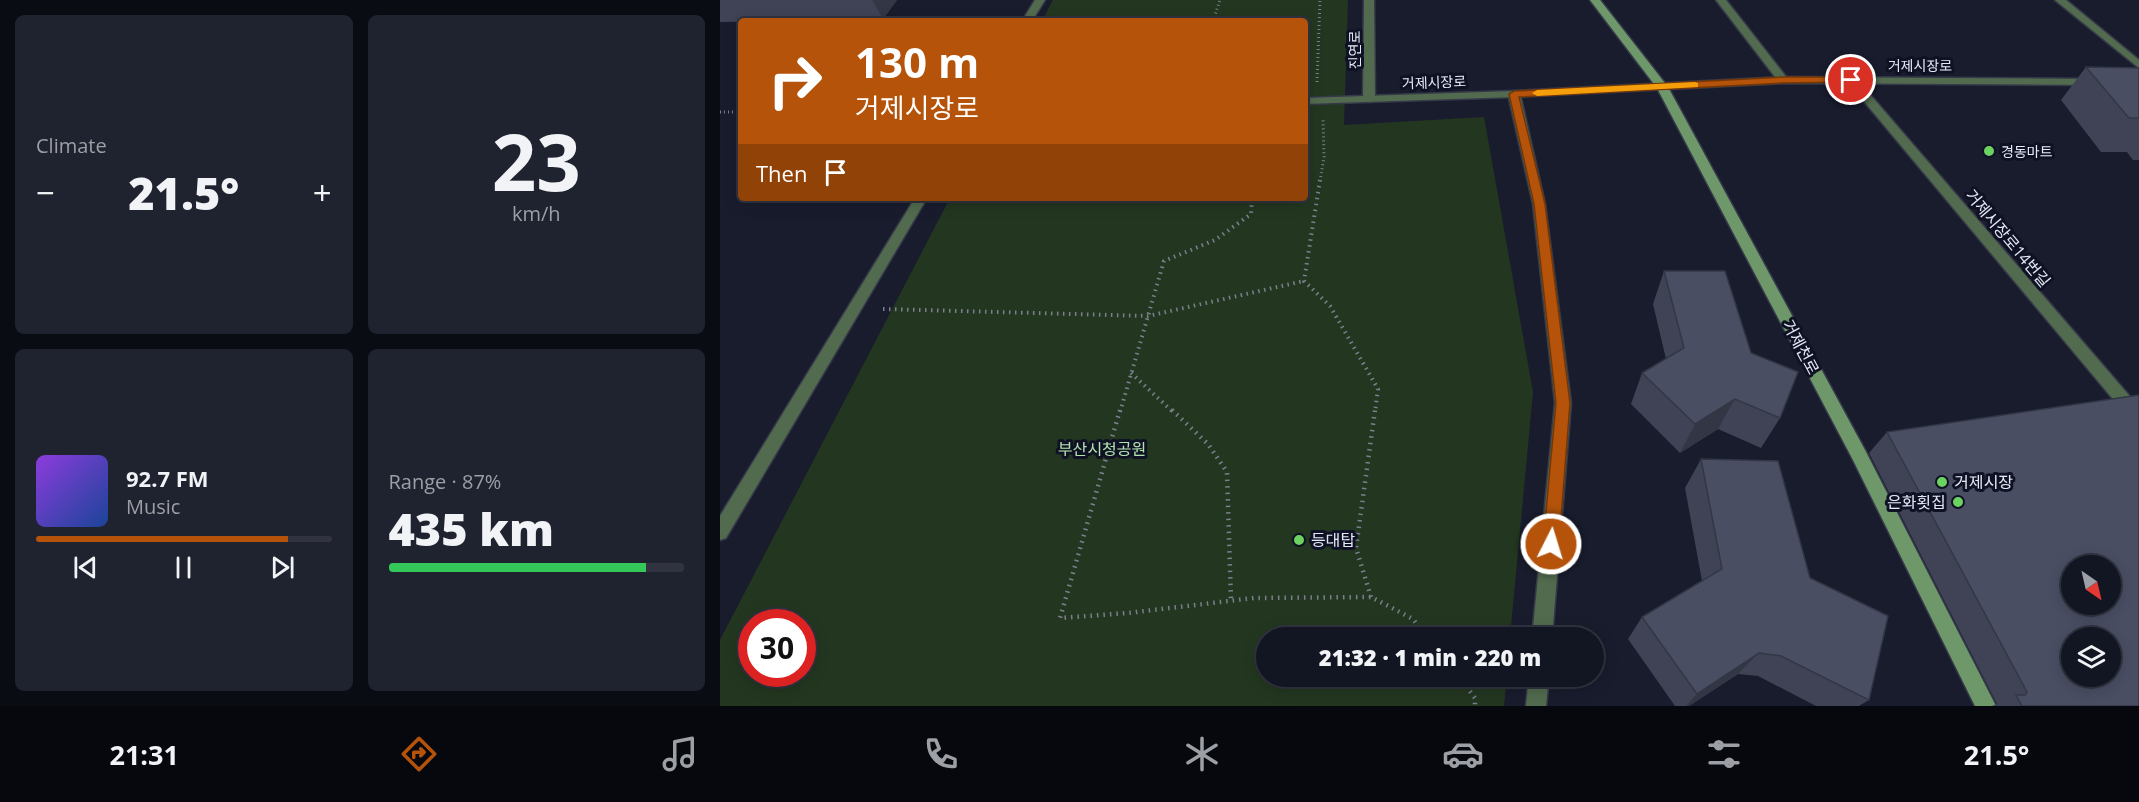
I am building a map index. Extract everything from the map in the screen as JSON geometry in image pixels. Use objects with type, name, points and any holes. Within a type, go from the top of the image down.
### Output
[{"type":"main road","name":"거제천로","points":[[1595,0],[1662,87],[1859,455],[1986,706]]},
{"type":"street","points":[[1029,18],[1040,0]]},
{"type":"street","name":"진연로","points":[[1368,0],[1369,99]]},
{"type":"street","points":[[1721,0],[1783,80]]},
{"type":"street","points":[[2060,0],[2139,65]]},
{"type":"street","name":"거제시장로","points":[[1308,101],[1514,94],[1783,80],[2103,82]]},
{"type":"street","name":"거제시장로14번길","points":[[1851,80],[2139,418]]},
{"type":"street","points":[[1514,94],[1539,204],[1563,403],[1543,627]]},
{"type":"street","points":[[720,532],[919,201]]},
{"type":"street","points":[[1536,706],[1538,687]]},
{"type":"path","points":[[1215,18],[1220,0]]},
{"type":"path","points":[[1317,86],[1320,0]]},
{"type":"path","points":[[1304,281],[1324,157],[1322,101]]},
{"type":"path","points":[[720,112],[738,112]]},
{"type":"path","points":[[1252,201],[1251,214],[1215,240],[1164,261],[1060,618],[1254,598],[1371,597],[1413,619],[1419,627]]},
{"type":"path","points":[[855,308],[1148,316],[1304,281]]},
{"type":"path","points":[[1304,281],[1330,306],[1378,389],[1356,548],[1371,597]]},
{"type":"path","points":[[1131,373],[1208,444],[1227,472],[1231,601]]},
{"type":"path","points":[[1466,687],[1475,698],[1475,706]]},
{"type":"green space","name":"부산시청공원","points":[[1053,0],[1348,0],[1344,125],[1484,117],[1533,392],[1511,627],[1256,627],[1256,687],[1506,687],[1504,706],[720,706],[720,640],[948,201],[1308,201],[1308,18],[1044,18]]},
{"type":"building","points":[[2086,67],[2139,68],[2139,118],[2129,118]]},
{"type":"building","points":[[1664,271],[1725,271],[1751,353],[1798,372],[1780,418],[1735,399],[1695,424],[1642,373],[1684,348]]},
{"type":"building","name":"거제시장","points":[[2139,395],[2139,706],[2022,706],[2016,695],[2025,695],[2027,692],[1887,432]]},
{"type":"building","points":[[1701,459],[1778,461],[1810,578],[1888,616],[1869,700],[1781,656],[1759,653],[1697,694],[1642,617],[1722,569]]},
{"type":"slow traffic","points":[[1537,93],[1695,85]]},
{"type":"place","name":"경동마트","points":[[1989,151]]},
{"type":"place","name":"거제시장","points":[[1942,482]]},
{"type":"place","name":"은화횟집","points":[[1958,502]]},
{"type":"place","name":"등대탑","points":[[1299,540]]},
{"type":"route","points":[[1551,544],[1563,403],[1539,204],[1514,94],[1783,80],[1851,80]]}]
